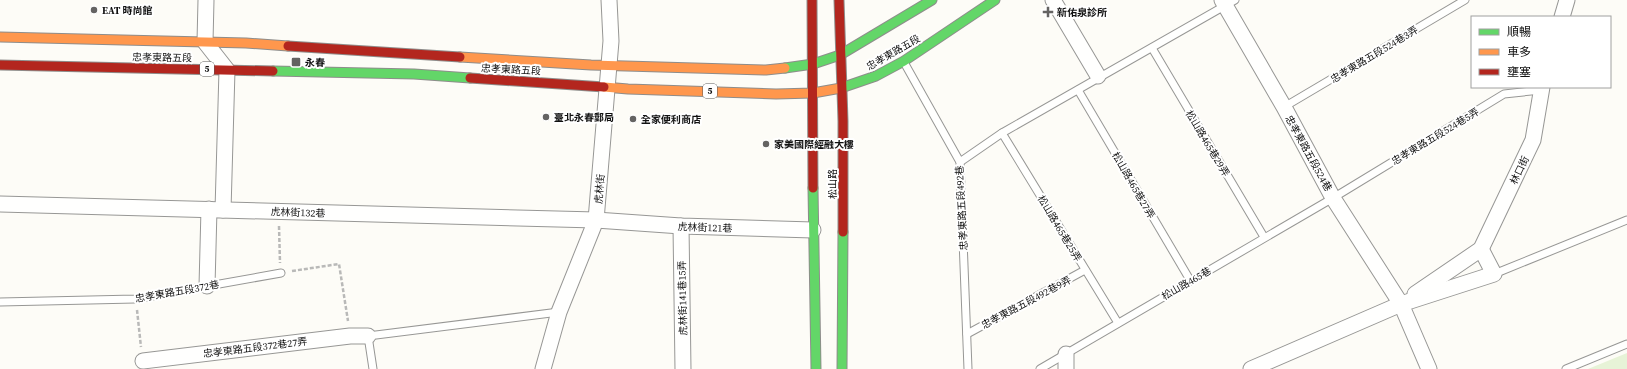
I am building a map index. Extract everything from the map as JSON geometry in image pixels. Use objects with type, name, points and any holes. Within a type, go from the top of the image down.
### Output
[{"type":"main road","name":"松山路","points":[[812,0],[813,230],[816,369]]},
{"type":"main road","name":"松山路","points":[[839,0],[843,121],[842,369]]},
{"type":"main road","name":"忠孝東路五段","points":[[0,37],[246,43],[609,65],[766,70],[813,64],[840,55],[932,0]]},
{"type":"main road","name":"忠孝東路五段","points":[[0,65],[414,74],[607,87],[776,94],[813,93],[841,88],[876,76],[904,61],[995,0]]},
{"type":"street","points":[[206,0],[205,42],[227,70],[216,210],[207,286]]},
{"type":"street","name":"虎林街","points":[[545,369],[559,312],[596,220],[611,41],[609,0]]},
{"type":"street","points":[[1054,0],[1098,76]]},
{"type":"street","points":[[1562,16],[1567,0]]},
{"type":"street","name":"忠孝東路五段524巷","points":[[1227,2],[1333,198],[1401,304],[1428,369]]},
{"type":"street","name":"林口街","points":[[1482,249],[1533,140],[1542,88]]},
{"type":"street","name":"虎林街132巷","points":[[0,204],[596,220]]},
{"type":"street","name":"虎林街121巷","points":[[596,220],[681,226],[813,230]]},
{"type":"street","name":"虎林街141巷15弄","points":[[681,226],[682,369]]},
{"type":"street","points":[[1251,369],[1401,304],[1494,274],[1482,249],[1401,304]]},
{"type":"street","name":"忠孝東路五段372巷27弄","points":[[153,363],[350,336],[368,336]]},
{"type":"lane","name":"忠孝東路五段524巷3弄","points":[[1284,107],[1465,0]]},
{"type":"lane","points":[[960,162],[1002,132],[1078,90],[1098,76],[1152,48],[1227,2]]},
{"type":"lane","name":"松山路465巷29弄","points":[[1152,48],[1264,237]]},
{"type":"lane","name":"忠孝東路五段492巷","points":[[904,61],[960,162],[968,369]]},
{"type":"lane","name":"忠孝東路五段524巷5弄","points":[[1333,198],[1504,94],[1542,88]]},
{"type":"lane","name":"松山路465巷27弄","points":[[1078,90],[1190,280]]},
{"type":"lane","name":"松山路465巷25弄","points":[[1002,132],[1118,323]]},
{"type":"lane","name":"松山路465巷","points":[[1040,369],[1066,362],[1118,323],[1333,198]]},
{"type":"lane","points":[[1494,274],[1627,220]]},
{"type":"lane","name":"忠孝東路五段492巷9弄","points":[[967,334],[1085,270]]},
{"type":"lane","name":"忠孝東路五段372巷","points":[[0,302],[135,299],[281,273]]},
{"type":"lane","name":"忠孝東路五段372巷27弄","points":[[368,336],[559,312]]},
{"type":"lane","points":[[368,336],[373,369]]},
{"type":"lane","points":[[1566,369],[1627,344]]},
{"type":"path","points":[[278,211],[281,273],[339,264],[350,336]]},
{"type":"path","points":[[135,299],[153,363]]},
{"type":"green space","points":[[1627,353],[1627,369],[1588,369]]},
{"type":"traffic: fast","points":[[785,68],[813,64],[840,55],[932,0]]},
{"type":"traffic: fast","points":[[841,88],[876,76],[904,61],[995,0]]},
{"type":"traffic: fast","points":[[273,71],[414,74],[470,78]]},
{"type":"traffic: fast","points":[[813,188],[816,369]]},
{"type":"traffic: fast","points":[[842,369],[843,232]]},
{"type":"traffic: slow","points":[[0,37],[246,43],[288,46]]},
{"type":"traffic: slow","points":[[460,57],[591,65],[766,70],[785,68]]},
{"type":"traffic: slow","points":[[604,87],[776,94],[813,93],[841,88]]},
{"type":"traffic: jam","points":[[812,0],[813,188]]},
{"type":"traffic: jam","points":[[839,0],[843,121],[843,232]]},
{"type":"traffic: jam","points":[[288,46],[460,57]]},
{"type":"traffic: jam","points":[[0,65],[273,71]]},
{"type":"traffic: jam","points":[[470,78],[604,87]]},
{"type":"place","name":"EAT 時尚館","points":[[94,10]]},
{"type":"place","name":"新佑泉診所","points":[[1048,12]]},
{"type":"place","name":"永春","points":[[296,62]]},
{"type":"place","name":"臺北永春郵局","points":[[546,117]]},
{"type":"place","name":"全家便利商店","points":[[633,119]]},
{"type":"place","name":"家美國際經融大樓","points":[[766,144]]}]
